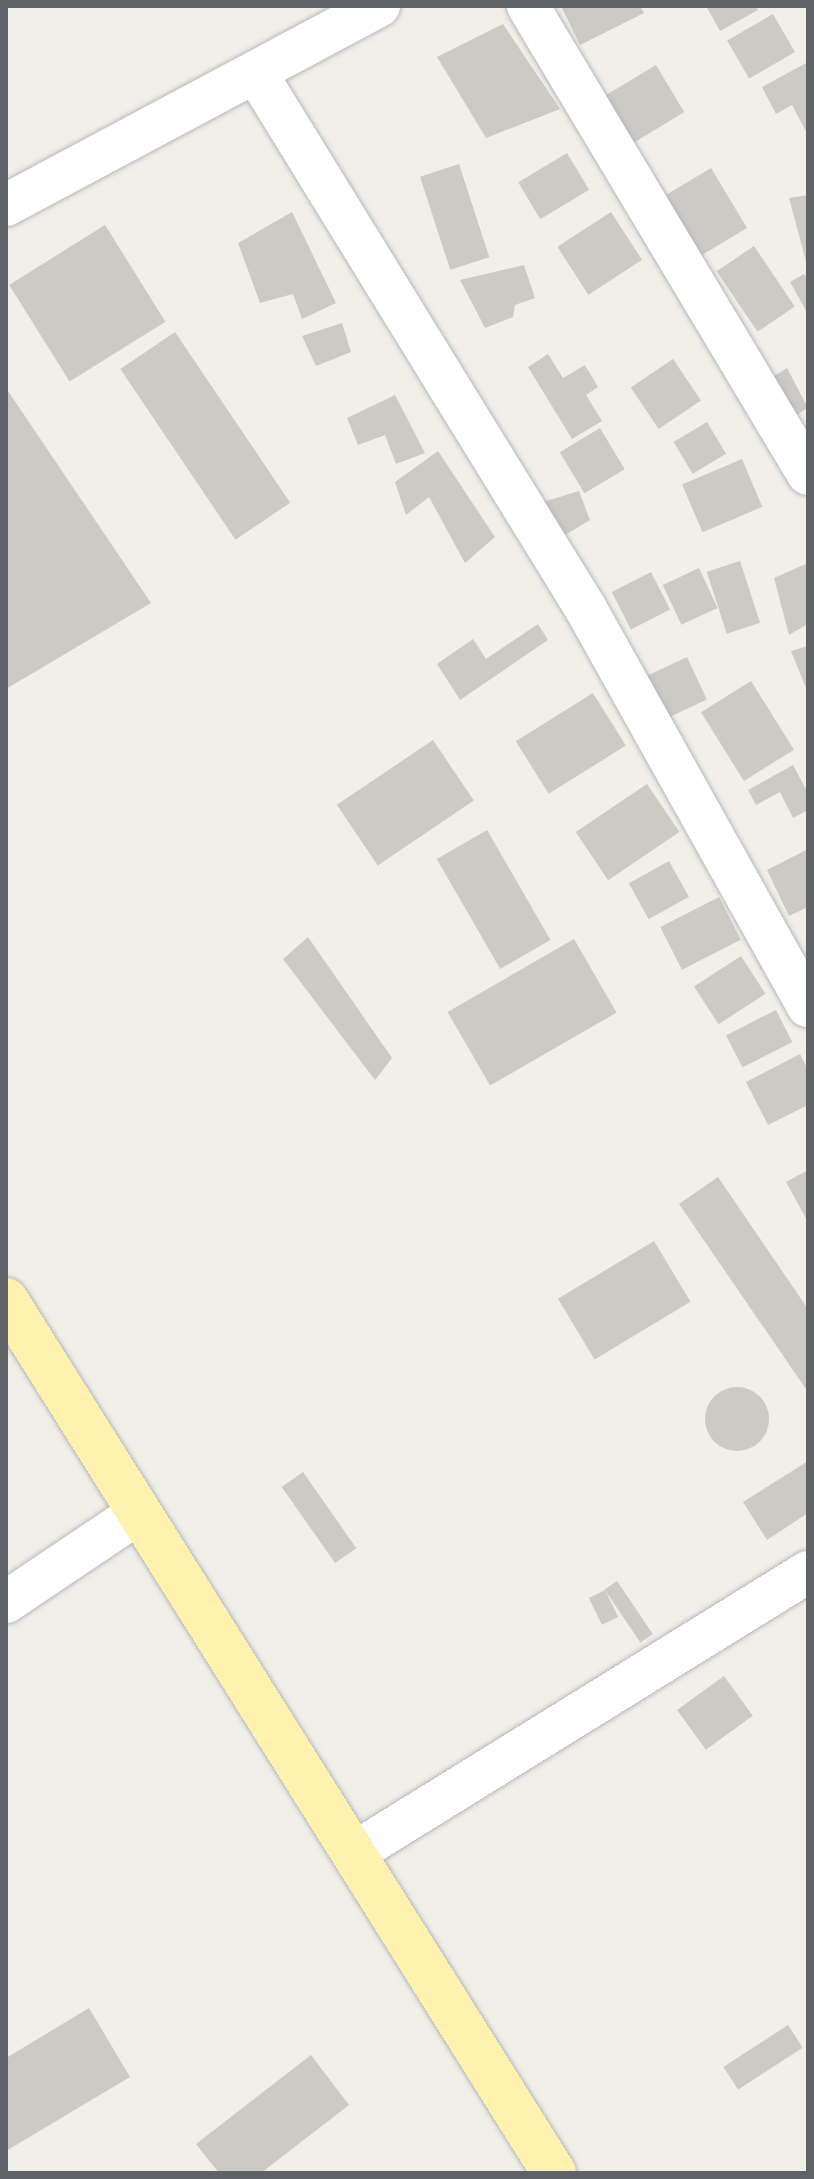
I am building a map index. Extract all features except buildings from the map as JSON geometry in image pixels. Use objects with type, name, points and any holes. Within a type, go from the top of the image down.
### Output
[{"type":"main road","points":[[6,1300],[554,2173]]},
{"type":"street","points":[[6,205],[379,6]]},
{"type":"street","points":[[528,6],[808,474]]},
{"type":"street","points":[[256,73],[586,609],[808,1006]]},
{"type":"street","points":[[6,1602],[140,1512]]},
{"type":"street","points":[[354,1853],[808,1572]]}]
